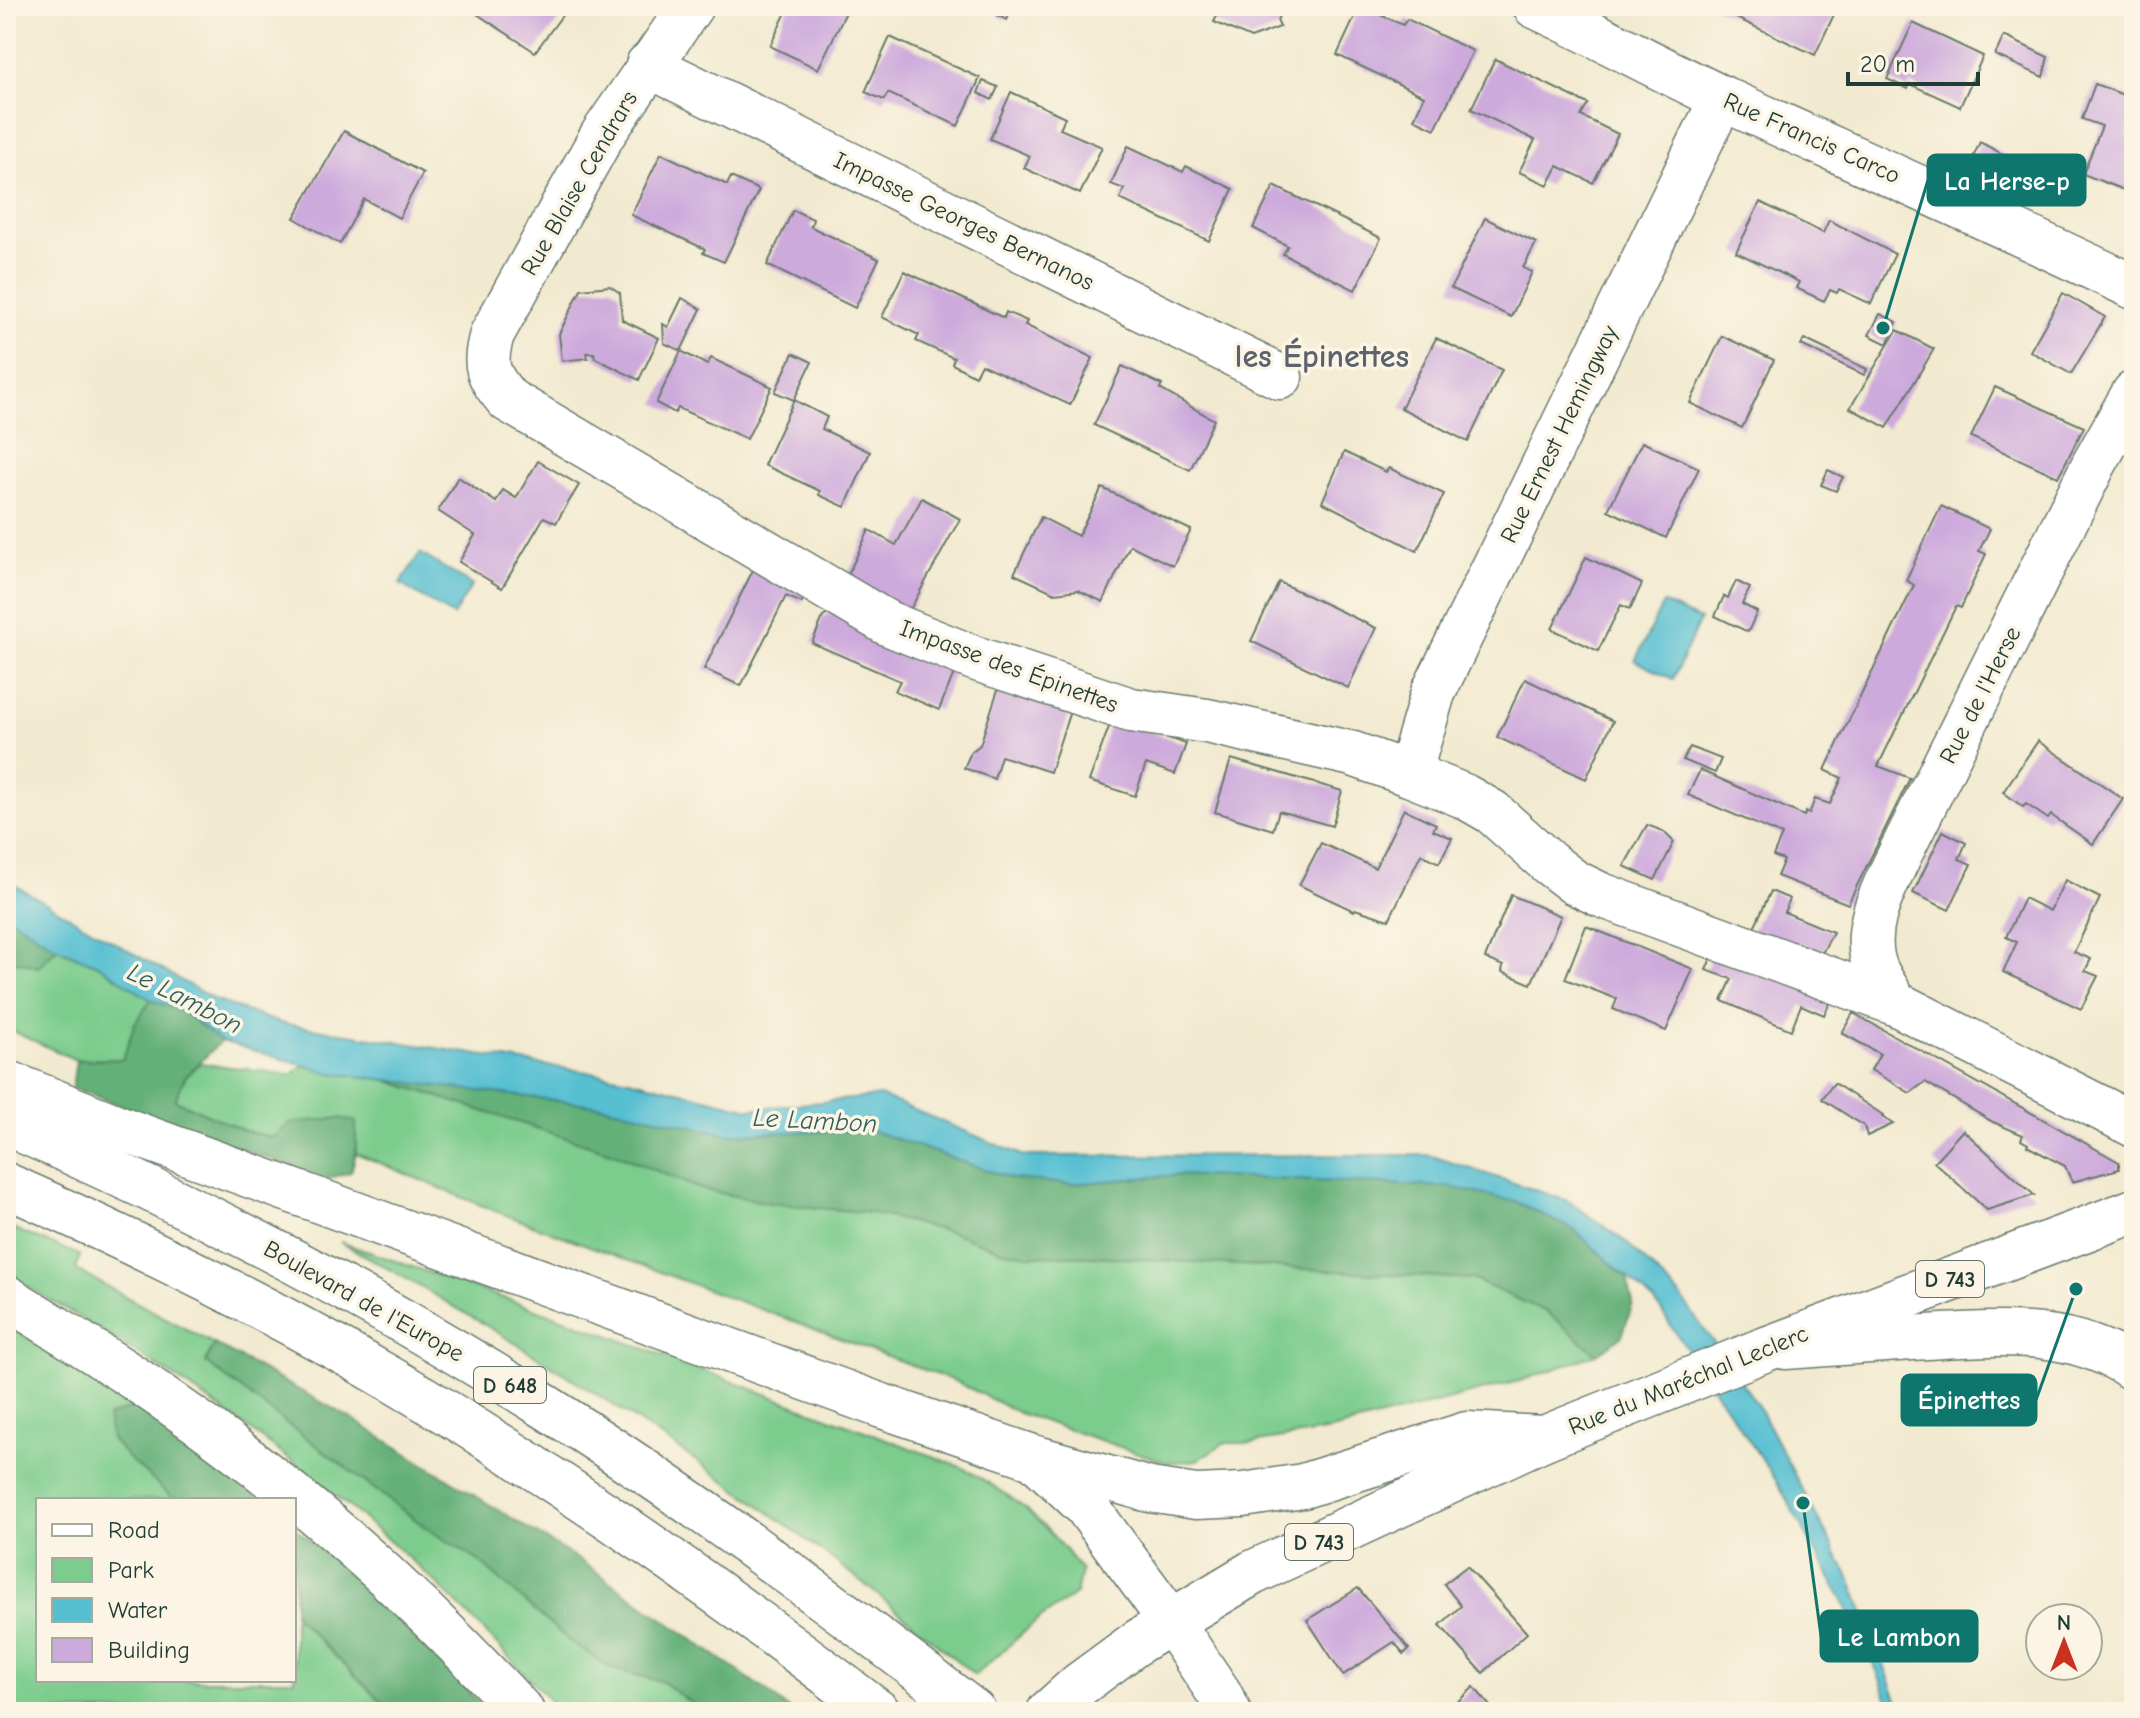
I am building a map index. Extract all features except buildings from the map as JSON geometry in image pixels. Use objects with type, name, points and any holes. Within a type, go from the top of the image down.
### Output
[{"type":"main road","name":"Rue Blaise Cendrars","points":[[486,369],[492,334],[603,134],[691,6]]},
{"type":"main road","name":"Rue Francis Carco","points":[[1535,6],[1722,98],[2134,287]]},
{"type":"main road","name":"Impasse Georges Bernanos","points":[[648,65],[1280,377]]},
{"type":"main road","name":"Rue Ernest Hemingway","points":[[1409,774],[1433,693],[1722,98]]},
{"type":"main road","name":"Impasse des Épinettes","points":[[486,369],[508,400],[887,623],[926,640],[1131,710],[1207,721],[1353,754],[1409,774]]},
{"type":"main road","name":"Rue de l'Herse","points":[[1895,1003],[1875,968],[1871,944],[1874,910],[2094,464],[2134,393]]},
{"type":"main road","points":[[1409,774],[1464,796],[1492,812],[1574,882],[1601,895],[1895,1003],[2134,1125]]},
{"type":"main road","points":[[6,1082],[125,1130],[882,1406],[1036,1458],[1150,1490],[1196,1497],[1223,1497],[1303,1486],[1467,1434],[1544,1438]]},
{"type":"main road","name":"Boulevard de l'Europe","points":[[6,1123],[220,1221],[443,1344],[546,1407],[663,1485],[974,1712]]},
{"type":"main road","name":"D 648","points":[[6,1185],[161,1255],[319,1338],[475,1430],[699,1579],[878,1712]]},
{"type":"main road","name":"Rue du Maréchal Leclerc","points":[[1064,1699],[1170,1620],[1252,1573],[1544,1438],[1766,1349],[2134,1211]]},
{"type":"main road","points":[[6,1297],[165,1398],[294,1498]]},
{"type":"main road","points":[[1766,1349],[2028,1333],[2074,1341],[2114,1356],[2134,1369]]},
{"type":"main road","points":[[1036,1458],[1086,1506],[1170,1620],[1229,1712]]},
{"type":"main road","points":[[296,1500],[426,1614],[522,1712]]},
{"type":"green space","points":[[6,915],[57,948],[38,967],[6,958]]},
{"type":"green space","points":[[57,948],[98,965],[151,1000],[135,1023],[123,1059],[76,1060],[6,1028],[6,958],[38,967]]},
{"type":"green space","points":[[151,1000],[180,1010],[221,1041],[185,1077],[175,1100],[243,1130],[272,1138],[291,1123],[340,1118],[356,1122],[356,1153],[351,1172],[326,1179],[72,1088],[76,1060],[123,1059],[135,1023]]},
{"type":"green space","points":[[200,1063],[291,1075],[304,1065],[330,1073],[383,1079],[614,1153],[700,1189],[770,1203],[872,1213],[955,1233],[1000,1250],[1027,1255],[1091,1256],[1472,1279],[1547,1312],[1597,1354],[1523,1380],[1331,1430],[1252,1443],[1224,1443],[1197,1460],[1168,1463],[1019,1413],[957,1382],[495,1211],[356,1153],[356,1122],[273,1138],[243,1130],[175,1100],[185,1077]]},
{"type":"green space","points":[[383,1079],[603,1106],[726,1134],[870,1130],[1013,1179],[1069,1184],[1178,1175],[1450,1187],[1517,1202],[1574,1230],[1627,1278],[1633,1303],[1622,1336],[1597,1354],[1547,1312],[1472,1279],[1091,1256],[1027,1255],[1000,1250],[955,1233],[872,1213],[770,1203],[700,1189],[614,1153]]},
{"type":"green space","points":[[6,1226],[80,1255],[76,1270],[214,1344],[206,1363],[428,1529],[479,1561],[569,1641],[612,1669],[661,1681],[700,1712],[561,1712],[439,1586],[324,1486],[170,1374],[6,1275]]},
{"type":"green space","points":[[340,1242],[576,1323],[961,1467],[1028,1511],[1054,1537],[1081,1571],[1076,1594],[1039,1619],[975,1675],[843,1568],[707,1468],[527,1350]]},
{"type":"green space","points":[[6,1324],[137,1406],[107,1417],[127,1457],[173,1498],[36,1498],[36,1682],[296,1682],[296,1617],[392,1712],[6,1712]]},
{"type":"green space","points":[[214,1344],[347,1416],[582,1562],[792,1712],[700,1712],[661,1681],[612,1669],[569,1641],[479,1561],[428,1529],[206,1363]]},
{"type":"green space","points":[[137,1406],[258,1498],[173,1498],[111,1439],[107,1417]]},
{"type":"green space","points":[[296,1529],[350,1573],[488,1712],[392,1712],[296,1617]]},
{"type":"water","points":[[420,553],[472,585],[453,616],[400,584]]},
{"type":"water","points":[[1663,603],[1700,620],[1673,679],[1635,661]]},
{"type":"water","points":[[6,880],[215,1000],[279,1023],[625,1078],[750,1109],[881,1096],[1024,1156],[1429,1155],[1568,1201],[1625,1241],[1681,1297],[1757,1404],[1852,1583],[1902,1712],[1893,1712],[1862,1635],[1777,1482],[1655,1302],[1574,1230],[1517,1202],[1449,1187],[1178,1175],[1069,1184],[1013,1179],[870,1130],[726,1134],[603,1106],[330,1073],[221,1041],[180,1010],[151,1000],[98,965],[57,948],[6,915]]},
{"type":"place","name":"La Herse-p","points":[[1883,328]]},
{"type":"place","name":"Épinettes","points":[[2076,1289]]},
{"type":"place","name":"Le Lambon","points":[[1803,1503]]},
{"type":"district","name":"les Épinettes","points":[[1322,356]]}]
